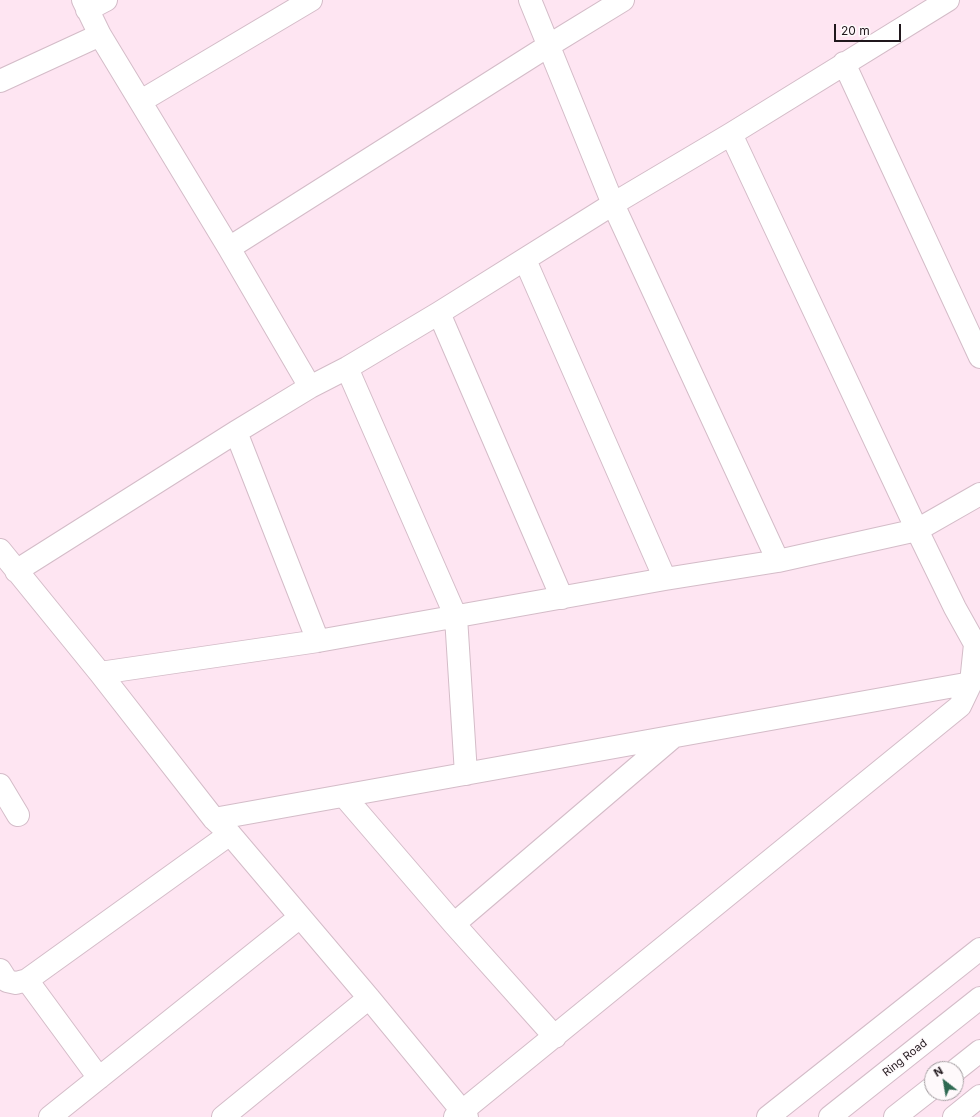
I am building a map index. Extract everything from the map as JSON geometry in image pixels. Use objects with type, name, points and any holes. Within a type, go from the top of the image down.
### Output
[{"type":"main road","points":[[141,101],[311,0]]},
{"type":"main road","points":[[530,0],[613,204],[778,561]]},
{"type":"main road","points":[[229,248],[623,0]]},
{"type":"main road","points":[[16,571],[236,432],[310,387],[347,368],[439,313],[613,204],[731,134],[948,0]]},
{"type":"main road","points":[[92,3],[100,35],[229,248],[310,387]]},
{"type":"main road","points":[[0,81],[100,35]]},
{"type":"main road","points":[[844,63],[980,357]]},
{"type":"main road","points":[[0,550],[100,673],[214,819],[230,834],[369,998],[462,1115],[555,1037],[960,706],[971,683],[977,647],[955,608],[917,530],[731,134]]},
{"type":"main road","points":[[524,260],[665,579]]},
{"type":"main road","points":[[439,313],[562,598]]},
{"type":"main road","points":[[347,368],[456,617],[466,774]]},
{"type":"main road","points":[[236,432],[318,641]]},
{"type":"main road","points":[[100,673],[318,641],[665,579],[778,561],[917,530],[980,494]]},
{"type":"main road","points":[[214,819],[971,683]]},
{"type":"main road","points":[[454,924],[673,737]]},
{"type":"main road","points":[[0,785],[18,815]]},
{"type":"main road","points":[[344,796],[454,924],[555,1037]]},
{"type":"main road","points":[[0,970],[7,981],[16,983],[28,980],[230,834]]},
{"type":"main road","points":[[50,1117],[300,917]]},
{"type":"main road","points":[[768,1117],[980,949]]},
{"type":"main road","points":[[28,980],[99,1078]]},
{"type":"main road","points":[[223,1117],[369,998]]},
{"type":"main road","name":"Ring Road","points":[[830,1117],[980,998]]},
{"type":"main road","points":[[964,1064],[980,1051]]},
{"type":"main road","points":[[895,1117],[924,1094]]},
{"type":"main road","points":[[954,1117],[980,1096]]}]
